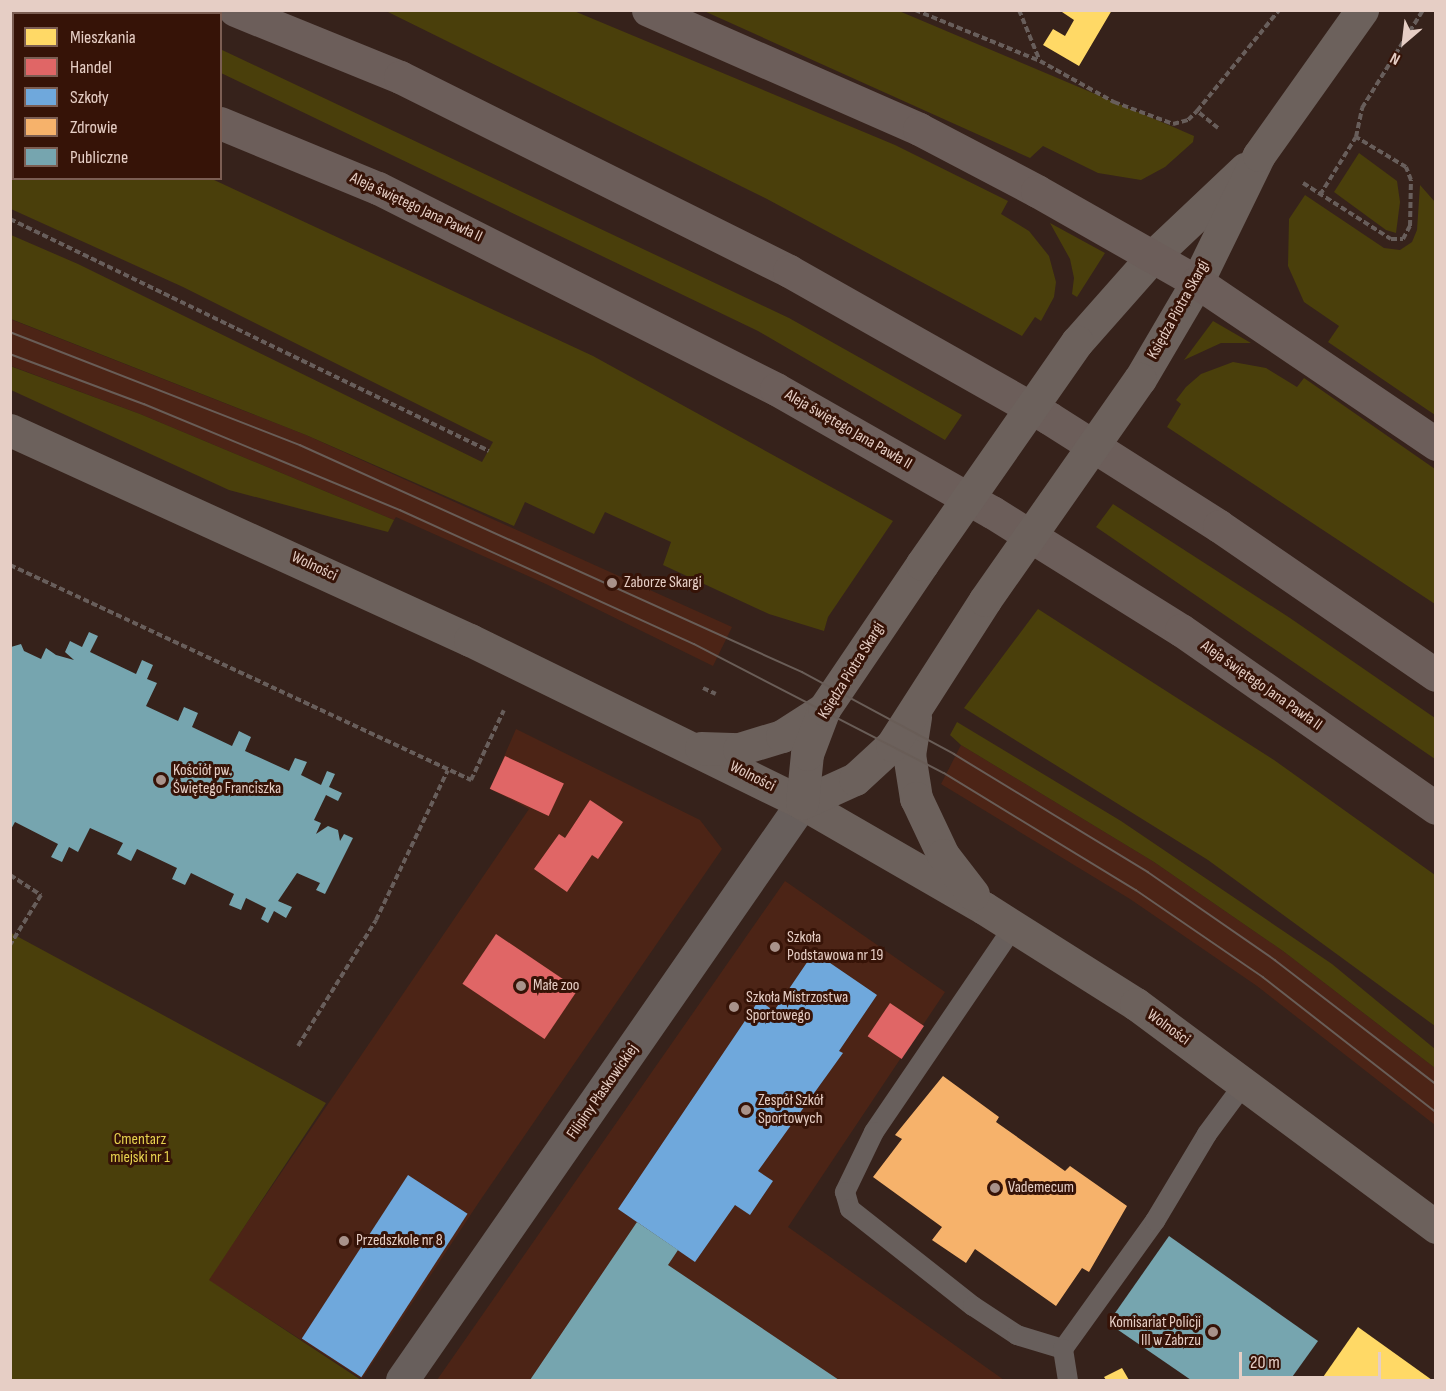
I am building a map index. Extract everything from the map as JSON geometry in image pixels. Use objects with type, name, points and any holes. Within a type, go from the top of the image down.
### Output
[{"type":"main road","points":[[235,10],[400,76],[789,271],[1049,418],[1219,526],[1436,675]]},
{"type":"main road","points":[[648,10],[919,129],[1153,256],[1197,282],[1436,444]]},
{"type":"main road","name":"Aleja świętego Jana Pawła II","points":[[222,124],[378,188],[776,389],[992,512],[1181,630],[1436,808]]},
{"type":"street","name":"Księdza Piotra Skargi","points":[[802,803],[855,779],[892,745],[985,600],[1140,379],[1197,282],[1259,155],[1362,10]]},
{"type":"street","name":"Księdza Piotra Skargi","points":[[802,803],[807,754],[824,709],[1077,342],[1153,256],[1259,155]]},
{"type":"street","name":"Wolności","points":[[10,430],[319,569],[694,747],[802,803],[1014,926],[1136,1004],[1436,1227]]},
{"type":"street","points":[[919,701],[909,754],[916,798],[943,855],[984,908]]},
{"type":"street","points":[[694,747],[739,749],[782,736],[824,709]]},
{"type":"street","name":"Filipiny Płaskowickiej","points":[[402,1380],[802,803]]},
{"type":"lane","points":[[1014,926],[874,1131],[844,1192],[850,1209],[973,1306],[1017,1335],[1064,1349]]},
{"type":"lane","points":[[1068,1380],[1064,1349],[1155,1221],[1207,1134],[1244,1084]]},
{"type":"path","points":[[915,10],[1040,61],[1114,102],[1173,124],[1188,120],[1197,111],[1279,10]]},
{"type":"path","points":[[1019,10],[1040,61]]},
{"type":"path","points":[[1320,195],[1356,137],[1362,108],[1423,10]]},
{"type":"path","points":[[1197,111],[1218,128]]},
{"type":"path","points":[[1303,183],[1391,240],[1403,239],[1410,226],[1411,180],[1406,167],[1356,137]]},
{"type":"path","points":[[10,219],[489,451]]},
{"type":"path","points":[[10,566],[471,780],[504,710]]},
{"type":"path","points":[[703,688],[716,694]]},
{"type":"path","points":[[298,1046],[376,920],[448,770]]},
{"type":"path","points":[[10,875],[41,895],[10,945]]},
{"type":"shaded area","points":[[10,319],[306,435],[732,627],[713,666],[548,585],[396,517],[394,520],[140,414],[11,366]]},
{"type":"shaded area","points":[[516,729],[700,820],[722,849],[479,1202],[362,1379],[208,1280],[529,809],[490,789]]},
{"type":"shaded area","points":[[961,745],[1154,862],[1283,951],[1435,1068],[1435,1125],[1257,986],[1130,899],[941,784]]},
{"type":"shaded area","name":"Zespół Szkół Sportowych","points":[[785,881],[945,992],[788,1227],[1004,1380],[437,1380]]},
{"type":"green space","points":[[126,10],[130,12],[58,11]]},
{"type":"green space","points":[[386,11],[574,11],[895,145],[1008,201],[1001,214],[1029,231],[1049,256],[1056,282],[1054,297],[1041,321],[1035,317],[1022,336],[767,199]]},
{"type":"green space","points":[[704,11],[899,11],[1194,136],[1193,142],[1165,167],[1141,180],[1098,173],[1043,146],[1030,158]]},
{"type":"green space","points":[[222,50],[789,318],[962,415],[945,440],[758,331],[222,73]]},
{"type":"green space","points":[[11,97],[12,180],[214,180],[593,356],[893,521],[828,617],[824,631],[769,614],[663,565],[671,542],[605,512],[594,534],[525,502],[514,526],[306,435],[11,319],[11,235],[78,264],[482,462],[493,442],[183,287],[11,209]]},
{"type":"green space","points":[[1359,153],[1397,181],[1400,202],[1396,233],[1386,230],[1334,192]]},
{"type":"green space","points":[[1420,185],[1435,202],[1435,415],[1328,342],[1339,326],[1304,302],[1288,266],[1289,219],[1305,195],[1384,248],[1400,250],[1412,242],[1417,230]]},
{"type":"green space","points":[[1050,223],[1105,253],[1077,297],[1072,294],[1074,278],[1070,259]]},
{"type":"green space","points":[[1213,321],[1251,343],[1221,343],[1184,360]]},
{"type":"green space","points":[[1233,362],[1266,368],[1297,387],[1304,378],[1435,469],[1435,604],[1167,427],[1181,404],[1176,400],[1186,387],[1201,374]]},
{"type":"green space","points":[[10,366],[140,414],[394,520],[388,532],[229,490],[11,390]]},
{"type":"green space","points":[[1113,504],[1290,618],[1435,718],[1435,759],[1096,527]]},
{"type":"green space","points":[[1038,609],[1274,760],[1435,875],[1435,1026],[1208,860],[964,708]]},
{"type":"green space","points":[[957,722],[1121,821],[1332,964],[1435,1049],[1435,1068],[1283,951],[1154,862],[961,745],[950,735]]},
{"type":"green space","name":"Cmentarz miejski nr 1","points":[[11,933],[326,1103],[209,1280],[361,1380],[11,1380]]},
{"type":"building: Mieszkania","points":[[1059,10],[1112,10],[1079,66],[1043,45],[1053,29],[1065,36],[1074,20]]},
{"type":"building: Mieszkania","points":[[1358,1327],[1432,1380],[1321,1380]]},
{"type":"building: Mieszkania","points":[[1122,1368],[1129,1380],[1106,1380],[1104,1377]]},
{"type":"building: Handel","points":[[505,756],[564,783],[549,816],[490,789]]},
{"type":"building: Handel","points":[[590,800],[623,822],[598,859],[592,855],[567,892],[534,869],[559,834],[565,838]]},
{"type":"building: Handel","name":"Małe zoo","points":[[496,934],[578,989],[545,1039],[462,984]]},
{"type":"building: Handel","points":[[890,1003],[924,1026],[902,1059],[868,1036]]},
{"type":"building: Szkoły","points":[[814,952],[877,995],[839,1051],[843,1053],[758,1171],[773,1181],[750,1215],[735,1205],[695,1262],[618,1209],[759,1000],[774,1011]]},
{"type":"building: Szkoły","points":[[408,1175],[468,1214],[361,1377],[302,1339]]},
{"type":"building: Zdrowie","name":"Vademecum","points":[[943,1076],[999,1117],[996,1122],[1065,1171],[1070,1166],[1127,1206],[1089,1272],[1082,1268],[1056,1306],[975,1249],[966,1263],[932,1240],[942,1227],[873,1177],[902,1139],[895,1135]]},
{"type":"building: Publiczne","name":"Kościół pw. Świętego Franciszka","points":[[89,632],[98,636],[90,652],[136,674],[142,660],[153,665],[147,679],[157,683],[146,706],[178,721],[184,707],[198,713],[192,727],[232,746],[239,731],[251,737],[245,751],[289,771],[295,758],[307,762],[301,775],[321,785],[327,771],[335,774],[329,787],[342,793],[338,801],[326,795],[314,820],[321,823],[316,834],[328,826],[338,830],[340,841],[344,834],[353,838],[325,894],[316,890],[320,883],[297,873],[278,901],[292,907],[286,918],[274,911],[268,923],[261,919],[266,908],[246,898],[241,910],[229,905],[234,894],[191,873],[185,885],[172,879],[177,868],[137,849],[131,861],[117,854],[123,843],[90,828],[78,852],[69,847],[62,862],[51,857],[58,844],[15,822],[10,831],[11,647],[21,644],[24,651],[41,659],[46,648],[56,655],[74,660],[65,652],[70,641],[82,647]]},
{"type":"building: Publiczne","points":[[637,1222],[678,1250],[668,1265],[839,1380],[530,1380]]},
{"type":"building: Publiczne","points":[[1169,1236],[1318,1341],[1290,1380],[1191,1380],[1108,1323]]},
{"type":"tram line","points":[[10,332],[300,445],[802,672],[954,754],[1148,872],[1275,960],[1436,1084]]},
{"type":"tram line","points":[[10,354],[144,404],[400,510],[694,644],[944,773],[1136,890],[1263,977],[1436,1112]]},
{"type":"place","name":"Zaborze Skargi","points":[[612,583]]},
{"type":"place","name":"Kościół pw. Świętego Franciszka","points":[[161,780]]},
{"type":"place","name":"Szkoła Podstawowa nr 19","points":[[775,947]]},
{"type":"place","name":"Małe zoo","points":[[521,986]]},
{"type":"place","name":"Szkoła Mistrzostwa Sportowego","points":[[734,1007]]},
{"type":"place","name":"Zespół Szkół Sportowych","points":[[746,1110]]},
{"type":"place","name":"Vademecum","points":[[995,1188]]},
{"type":"place","name":"Przedszkole nr 8","points":[[344,1241]]},
{"type":"place","name":"Komisariat Policji III w Zabrzu","points":[[1213,1332]]}]
